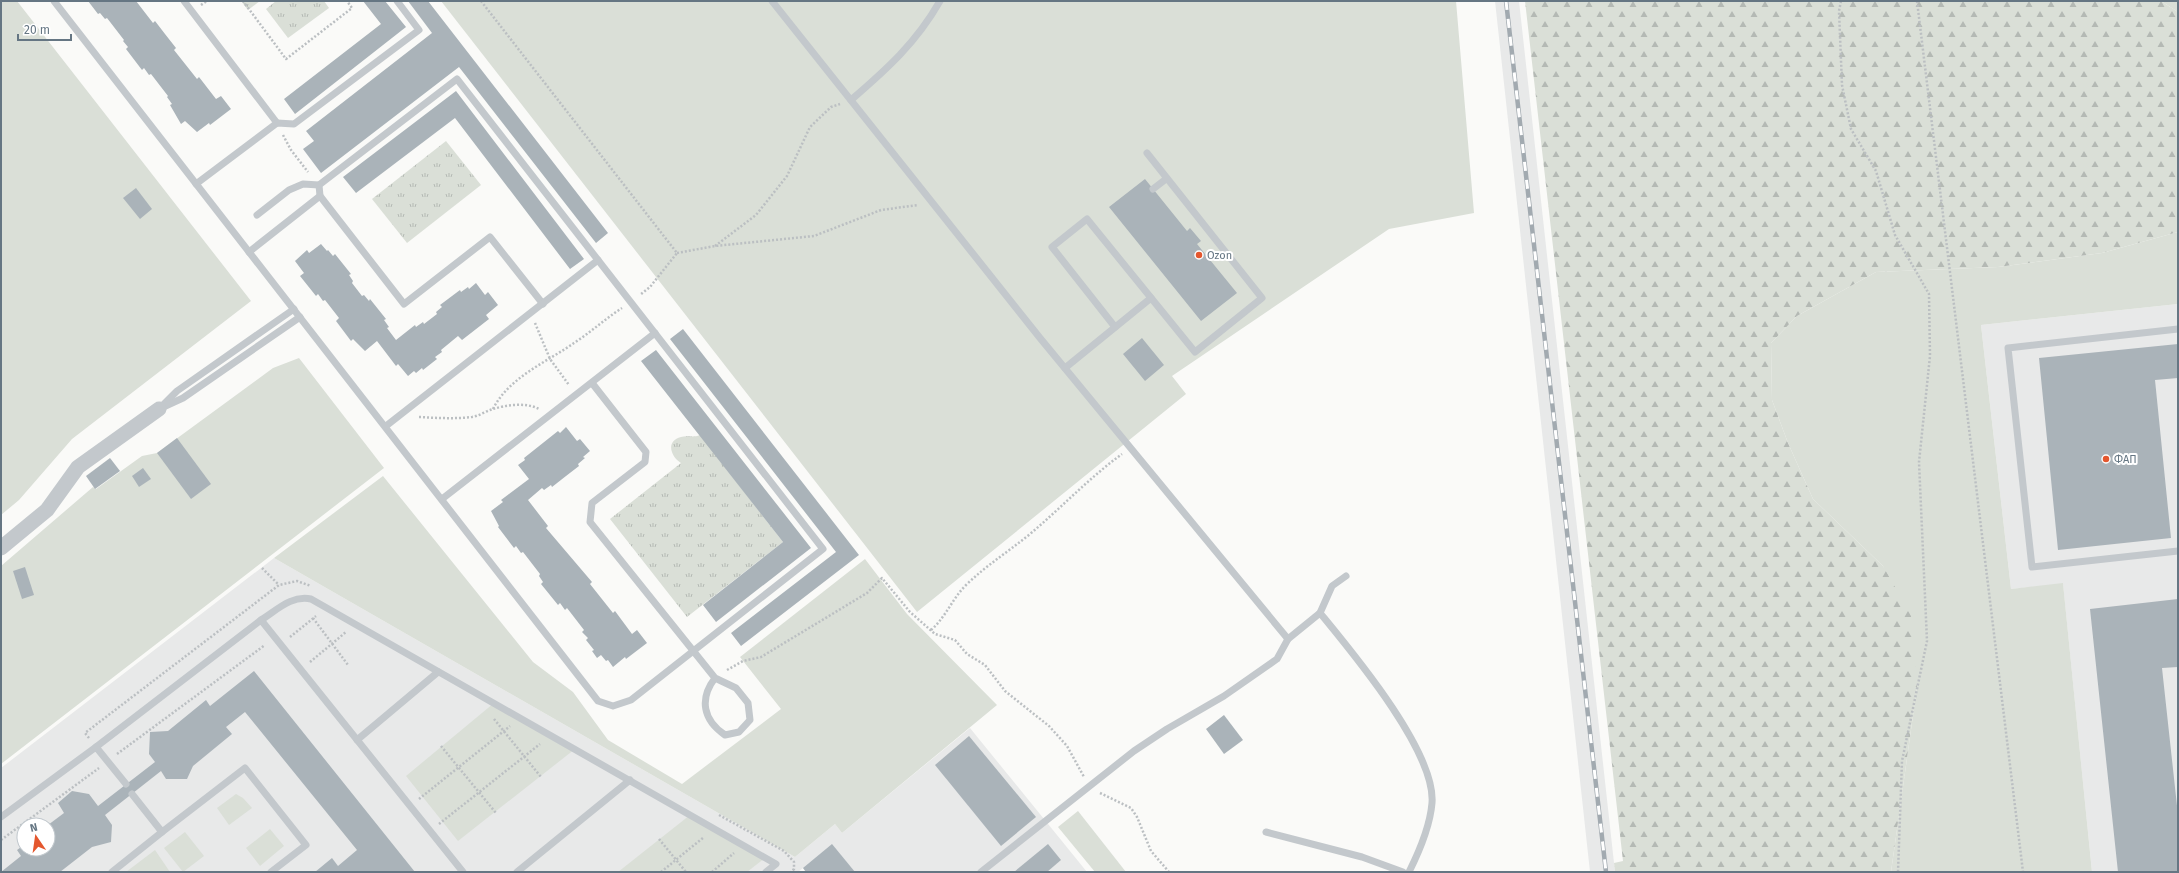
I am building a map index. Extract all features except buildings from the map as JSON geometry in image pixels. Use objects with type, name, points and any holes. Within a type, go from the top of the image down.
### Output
[{"type":"street","points":[[1,548],[47,510],[78,467],[159,409]]},
{"type":"lane","points":[[54,1],[598,700],[613,706],[631,700],[822,550],[457,79],[319,185],[303,184],[289,190],[257,215]]},
{"type":"lane","points":[[184,1],[277,122]]},
{"type":"lane","points":[[196,184],[277,122],[294,124],[419,30],[397,1]]},
{"type":"lane","points":[[772,1],[1065,368],[1288,639]]},
{"type":"lane","points":[[851,100],[894,63],[930,19],[940,1]]},
{"type":"lane","points":[[1115,327],[1052,247],[1087,219],[1195,352],[1262,298],[1166,179],[1147,153]]},
{"type":"lane","points":[[1153,189],[1166,179]]},
{"type":"lane","points":[[319,185],[320,196],[404,304],[490,238],[543,304]]},
{"type":"lane","points":[[248,252],[320,196]]},
{"type":"lane","points":[[386,426],[598,260]]},
{"type":"lane","points":[[1065,368],[1151,298]]},
{"type":"lane","points":[[159,409],[177,391],[294,309]]},
{"type":"lane","points":[[159,409],[183,398],[300,317]]},
{"type":"lane","points":[[2178,329],[2008,348],[2032,567],[2178,551]]},
{"type":"lane","points":[[442,499],[655,333]]},
{"type":"lane","points":[[592,383],[646,452],[645,462],[592,503],[590,522],[715,678],[736,688],[748,703],[750,720],[739,732],[725,735],[714,728],[706,715],[705,695],[715,678]]},
{"type":"lane","points":[[981,872],[1090,785],[1167,729],[1224,696],[1277,659],[1288,639],[1320,613],[1332,586],[1346,576]]},
{"type":"lane","points":[[1,817],[96,747],[261,620],[293,599],[302,597],[310,599],[355,624],[776,864],[766,872]]},
{"type":"lane","points":[[1320,613],[1372,676],[1407,734],[1427,771],[1432,802],[1423,843],[1409,872]]},
{"type":"lane","points":[[261,620],[463,872]]},
{"type":"lane","points":[[357,740],[438,672]]},
{"type":"lane","points":[[96,747],[126,784]]},
{"type":"lane","points":[[112,872],[245,768],[306,845],[272,872]]},
{"type":"lane","points":[[517,872],[630,780]]},
{"type":"lane","points":[[132,794],[162,832]]},
{"type":"lane","points":[[1266,832],[1362,857],[1403,872]]},
{"type":"path","points":[[243,1],[286,59],[352,8],[346,1]]},
{"type":"path","points":[[481,1],[677,253]]},
{"type":"path","points":[[1840,1],[1839,11],[1842,85],[1851,129],[1876,170],[1894,235],[1929,294],[1930,356],[1919,462],[1926,641],[1902,761],[1898,872]]},
{"type":"path","points":[[1917,1],[2023,872]]},
{"type":"path","points":[[715,246],[756,215],[787,176],[810,127],[831,107],[851,100]]},
{"type":"path","points":[[277,122],[291,150],[319,185]]},
{"type":"path","points":[[493,408],[510,386],[631,302],[650,287],[677,253],[715,246],[814,236],[881,210],[933,203]]},
{"type":"path","points":[[530,314],[550,358],[576,396]]},
{"type":"path","points":[[403,413],[418,417],[474,417],[493,408],[514,405],[534,406],[551,415]]},
{"type":"path","points":[[931,630],[942,620],[953,599],[988,564],[1029,534],[1095,474],[1131,448]]},
{"type":"path","points":[[262,568],[279,585]]},
{"type":"path","points":[[715,678],[743,661],[761,657],[867,593],[880,578],[882,578],[910,612],[935,634],[955,640],[967,654],[985,665],[1005,691],[1049,726],[1067,746],[1090,785],[1105,796],[1131,808],[1149,841],[1151,851],[1169,872]]},
{"type":"path","points":[[96,747],[85,733],[279,585],[297,581],[305,582],[318,590]]},
{"type":"path","points":[[1,840],[108,762],[264,644],[270,652],[318,614],[312,611]]},
{"type":"path","points":[[313,618],[348,665]]},
{"type":"path","points":[[309,664],[355,624]]},
{"type":"path","points":[[340,628],[352,636]]},
{"type":"path","points":[[286,634],[293,643]]},
{"type":"path","points":[[305,658],[313,669]]},
{"type":"path","points":[[491,715],[541,777]]},
{"type":"path","points":[[410,806],[520,718]]},
{"type":"path","points":[[430,831],[550,735]]},
{"type":"path","points":[[441,746],[496,813]]},
{"type":"path","points":[[712,811],[784,851],[794,862],[794,869],[791,872]]},
{"type":"path","points":[[661,872],[726,819]]},
{"type":"path","points":[[659,839],[686,872]]},
{"type":"shaded area","points":[[1495,1],[1519,1],[1615,872],[1590,872]]},
{"type":"shaded area","points":[[2178,304],[2178,872],[2092,872],[2063,584],[2011,589],[1981,325]]},
{"type":"shaded area","points":[[274,558],[795,857],[835,824],[842,833],[970,728],[1087,872],[806,872],[803,868],[798,872],[1,872],[1,768]]},
{"type":"green space","points":[[1,1],[17,1],[251,301],[72,439],[19,500],[1,515]]},
{"type":"green space","points":[[241,1],[260,1],[248,10]]},
{"type":"green space","points":[[276,1],[324,1],[329,8],[288,38],[266,9]]},
{"type":"green space","points":[[441,1],[1456,1],[1474,213],[1389,229],[1172,376],[1186,394],[917,612]]},
{"type":"green space","points":[[1525,1],[2161,1],[2178,12],[2178,232],[2102,253],[1998,267],[1876,272],[1797,316],[1771,343],[1772,400],[1788,443],[1813,499],[1883,566],[1911,615],[1917,687],[1891,872],[1615,872],[1614,863],[1623,861]]},
{"type":"green space","points":[[2161,1],[2178,1],[2178,12]]},
{"type":"green space","points":[[446,141],[481,185],[407,243],[372,199]]},
{"type":"green space","points":[[2178,232],[2178,304],[1981,325],[2011,589],[2063,583],[2092,872],[1891,872],[1917,687],[1883,566],[1813,499],[1788,443],[1772,400],[1771,343],[1797,316],[1876,272],[1998,267],[2102,253]]},
{"type":"green space","points":[[299,358],[384,468],[1,764],[1,566],[93,487],[96,489],[142,456],[157,453],[273,368]]},
{"type":"green space","points":[[700,435],[783,542],[687,617],[610,519],[681,463],[672,453],[671,449],[671,445],[676,439],[686,436]]},
{"type":"green space","points":[[383,476],[533,662],[573,692],[608,740],[682,784],[781,709],[740,657],[865,559],[907,614],[997,705],[842,833],[835,824],[795,857],[274,558]]},
{"type":"green space","points":[[494,703],[575,749],[458,841],[406,776]]},
{"type":"green space","points":[[236,794],[243,798],[252,808],[229,825],[217,808]]},
{"type":"green space","points":[[1078,811],[1126,872],[1095,872],[1058,827]]},
{"type":"green space","points":[[690,815],[765,858],[747,872],[618,872]]},
{"type":"green space","points":[[270,829],[284,846],[260,866],[246,848]]},
{"type":"green space","points":[[185,832],[204,856],[183,872],[164,848]]},
{"type":"green space","points":[[155,850],[170,872],[126,872]]},
{"type":"railway","points":[[1506,1],[1606,872]]},
{"type":"place","name":"Ozon","points":[[1199,255]]},
{"type":"place","name":"ФАП","points":[[2106,459]]}]
